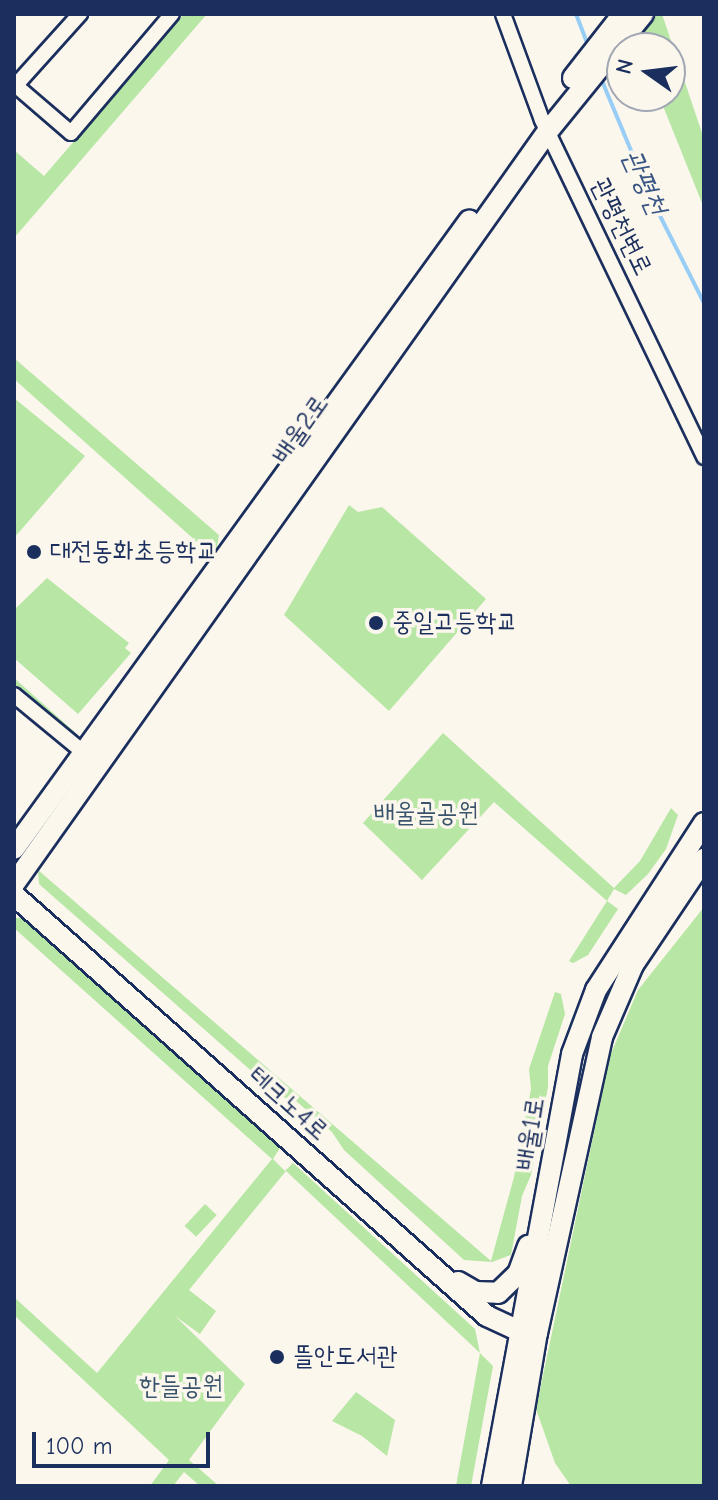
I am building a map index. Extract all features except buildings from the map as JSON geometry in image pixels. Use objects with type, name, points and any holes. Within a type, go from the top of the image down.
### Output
[{"type":"main road","name":"배울2로","points":[[14,884],[564,99],[632,19]]},
{"type":"main road","name":"배울2로","points":[[14,849],[545,126]]},
{"type":"main road","name":"배울1로","points":[[511,1486],[545,1214],[572,1054],[596,990],[704,823]]},
{"type":"main road","name":"배울1로","points":[[492,1486],[602,1037],[633,965],[704,859]]},
{"type":"main road","name":"테크노4로","points":[[14,895],[487,1316],[529,1333]]},
{"type":"main road","points":[[446,1280],[475,1292],[498,1293],[518,1274],[531,1237],[545,1214]]},
{"type":"street","points":[[80,14],[15,84],[71,133],[167,16]]},
{"type":"street","name":"관평천변로","points":[[503,14],[545,126],[704,457]]},
{"type":"street","points":[[14,695],[83,752]]},
{"type":"green space","points":[[184,14],[207,14],[14,238],[14,150],[44,176]]},
{"type":"green space","points":[[655,14],[662,14],[668,32],[641,32]]},
{"type":"green space","points":[[686,85],[704,139],[704,208],[665,112],[686,112]]},
{"type":"green space","points":[[14,358],[219,535],[215,558],[14,379]]},
{"type":"green space","points":[[14,398],[85,456],[14,538]]},
{"type":"green space","points":[[349,505],[358,512],[382,507],[486,599],[389,711],[284,615]]},
{"type":"green space","points":[[47,578],[129,643],[125,648],[131,653],[78,714],[14,658],[14,610]]},
{"type":"green space","points":[[14,678],[78,735],[66,731],[14,686]]},
{"type":"green space","name":"배울골공원","points":[[443,733],[614,888],[640,861],[671,808],[678,815],[666,849],[648,874],[626,895],[614,889],[607,901],[494,802],[422,880],[363,823]]},
{"type":"green space","points":[[38,870],[491,1261],[514,1177],[531,1089],[529,1069],[555,992],[561,994],[565,1014],[548,1066],[548,1087],[531,1175],[522,1196],[511,1255],[492,1262],[464,1260],[344,1150],[332,1132],[296,1101],[280,1096],[39,884]]},
{"type":"green space","points":[[607,901],[618,909],[588,955],[573,963],[569,961]]},
{"type":"green space","points":[[704,907],[704,1486],[571,1486],[555,1463],[536,1409],[610,1056],[638,990]]},
{"type":"green space","name":"한들공원","points":[[14,918],[21,918],[280,1148],[273,1159],[285,1171],[293,1163],[475,1329],[480,1353],[286,1171],[189,1290],[216,1311],[200,1334],[175,1316],[245,1384],[189,1460],[219,1486],[200,1486],[184,1472],[173,1486],[150,1486],[169,1460],[14,1315],[14,1297],[97,1373],[272,1159],[14,928]]},
{"type":"green space","points":[[205,1204],[217,1215],[196,1237],[185,1226]]},
{"type":"green space","points":[[480,1353],[493,1366],[471,1486],[456,1486]]},
{"type":"green space","points":[[356,1392],[395,1420],[387,1456],[362,1436],[332,1421]]},
{"type":"waterway","name":"관평천","points":[[576,14],[588,46]]},
{"type":"waterway","name":"관평천","points":[[600,76],[650,196],[704,303]]},
{"type":"place","name":"대전동화초등학교","points":[[34,552]]},
{"type":"place","name":"중일고등학교","points":[[376,623]]},
{"type":"place","name":"뜰안도서관","points":[[277,1357]]}]
